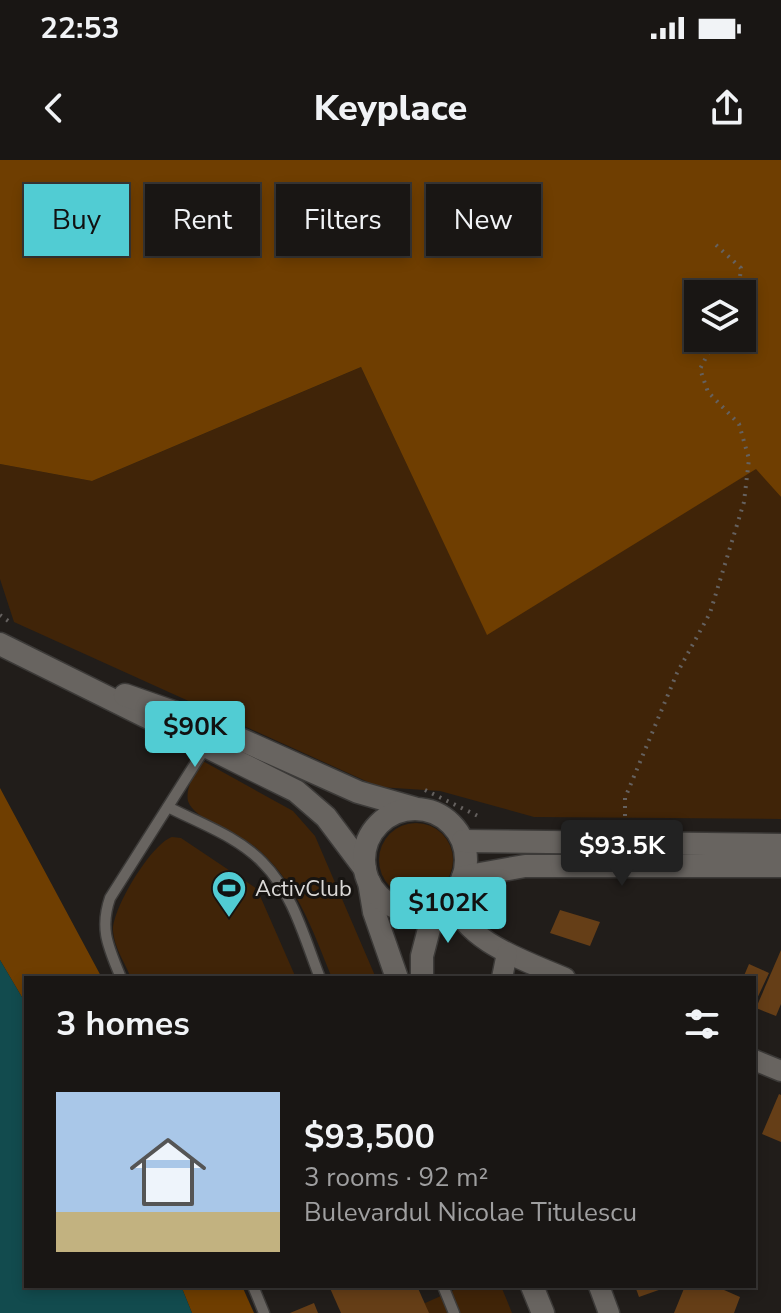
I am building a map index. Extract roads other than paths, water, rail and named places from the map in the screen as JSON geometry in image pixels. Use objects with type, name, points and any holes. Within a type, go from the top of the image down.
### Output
[{"type":"main road","points":[[0,644],[32,663],[296,791],[326,817],[376,893],[397,907],[410,910],[442,902]]},
{"type":"main road","points":[[32,663],[202,722],[358,792],[439,814],[453,825],[463,841],[466,859],[463,877],[442,902],[422,956],[422,976]]},
{"type":"main road","points":[[396,976],[374,912],[364,856],[372,833],[390,815],[414,808]]},
{"type":"main road","points":[[463,841],[781,845]]},
{"type":"main road","points":[[463,877],[525,866],[781,866]]},
{"type":"main road","points":[[533,1288],[543,1313]]},
{"type":"street","points":[[442,902],[507,953],[560,976]]},
{"type":"street","points":[[502,976],[507,953]]},
{"type":"street","points":[[756,1061],[781,1071]]},
{"type":"street","points":[[600,1288],[609,1313]]},
{"type":"lane","points":[[120,976],[105,940],[103,920],[110,898],[206,748],[225,742],[301,775],[331,779]]},
{"type":"lane","points":[[168,807],[249,850],[263,863],[278,882],[295,915],[319,976]]},
{"type":"lane","points":[[254,1288],[264,1313]]},
{"type":"lane","points":[[444,1288],[454,1313]]},
{"type":"water","points":[[0,960],[24,1001],[24,1288],[182,1288],[192,1313],[0,1313]]},
{"type":"place","name":"ActivClub","points":[[229,919]]}]
